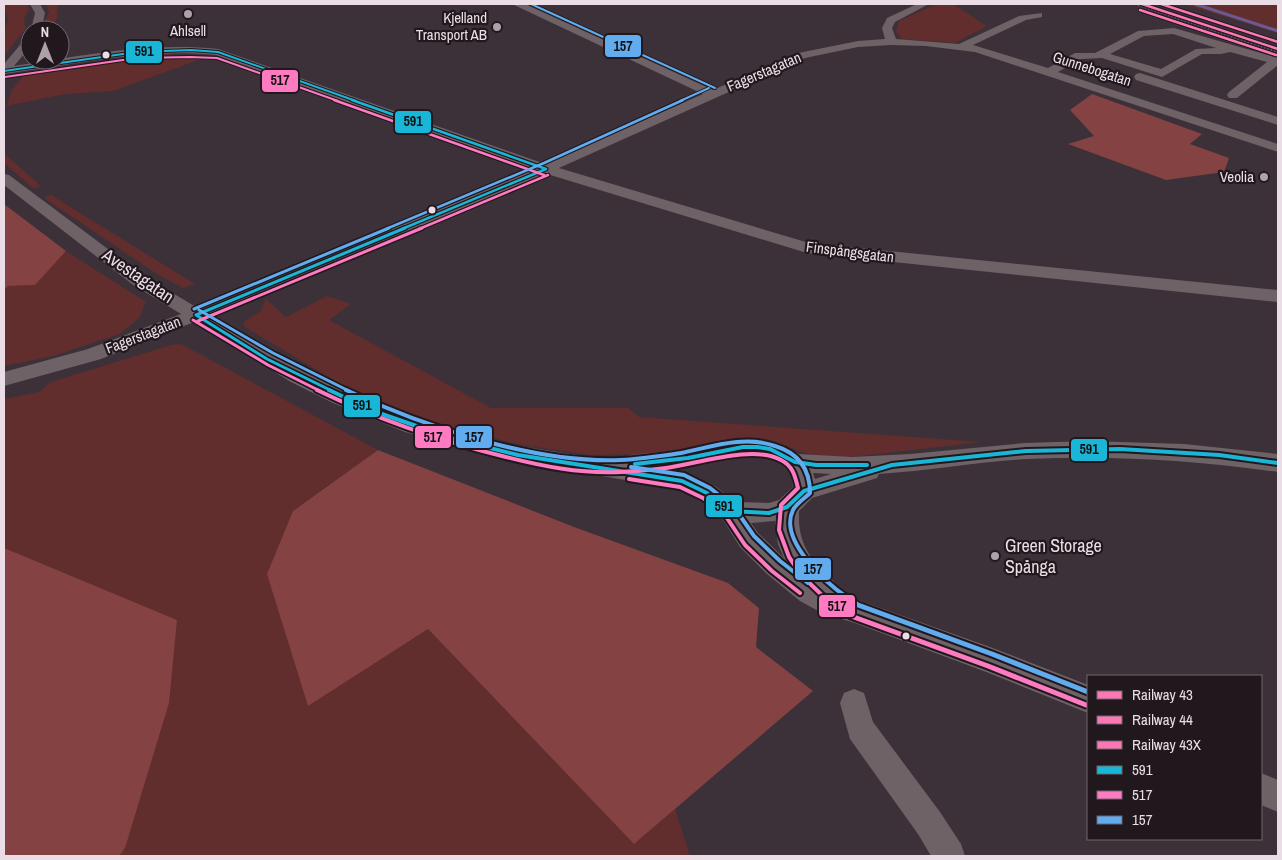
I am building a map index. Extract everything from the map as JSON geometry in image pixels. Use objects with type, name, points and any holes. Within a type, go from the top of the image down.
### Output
[{"type":"street","points":[[35,4],[40,14],[38,20]]},
{"type":"street","points":[[517,4],[712,94]]},
{"type":"street","points":[[891,42],[887,28],[891,20],[924,4]]},
{"type":"street","points":[[963,46],[1023,18],[1038,15]]},
{"type":"street","points":[[1100,54],[1142,33],[1174,31],[1277,61]]},
{"type":"street","name":"Fagerstagatan","points":[[4,379],[94,354],[196,315],[546,169],[802,55],[858,44],[891,42]]},
{"type":"street","name":"Gunnebogatan","points":[[891,42],[977,48],[1278,147]]},
{"type":"street","name":"Finspångsgatan","points":[[4,71],[150,50],[189,48],[218,52],[546,169],[807,248],[1278,296]]},
{"type":"street","points":[[1162,72],[1200,50],[1221,51],[1229,48]]},
{"type":"street","points":[[4,71],[20,52]]},
{"type":"street","points":[[1050,72],[1079,55],[1100,54],[1278,109]]},
{"type":"street","points":[[1076,57],[1278,121]]},
{"type":"street","points":[[1233,95],[1277,61]]},
{"type":"street","name":"Avestagatan","points":[[4,178],[138,280],[298,377],[374,412],[412,426],[496,450],[682,482],[707,492],[714,500],[730,511],[749,540],[776,566],[810,592],[831,605],[855,611],[990,660],[1087,699]]},
{"type":"street","name":"Avestagatan","points":[[590,466],[652,463],[716,451],[757,447],[770,449],[795,462],[803,476],[786,529],[794,552],[807,572],[829,592],[855,611]]},
{"type":"street","points":[[795,462],[816,466],[892,465],[1026,451],[1120,449],[1219,455],[1278,463]]},
{"type":"street","points":[[707,492],[704,477],[707,463],[716,451]]},
{"type":"street","points":[[730,511],[748,514],[769,513],[796,499],[892,465]]},
{"type":"street","points":[[854,703],[860,729],[929,823],[949,856]]},
{"type":"street","points":[[1262,789],[1278,798]]},
{"type":"shaded area","points":[[4,4],[27,4],[30,9],[25,20],[20,20],[20,36],[4,56],[4,30],[8,20]]},
{"type":"shaded area","points":[[46,4],[58,4],[56,20],[46,20],[49,12]]},
{"type":"shaded area","points":[[936,4],[953,4],[987,26],[955,43],[902,39],[896,32],[899,21]]},
{"type":"shaded area","points":[[1183,4],[1278,4],[1278,33]]},
{"type":"shaded area","points":[[165,54],[204,58],[113,91],[65,94],[6,106],[12,90],[25,74],[51,70],[70,70],[70,67]]},
{"type":"shaded area","points":[[1092,94],[1202,134],[1190,144],[1229,158],[1224,172],[1166,180],[1068,144],[1094,136],[1070,110]]},
{"type":"shaded area","points":[[4,152],[41,186],[34,189],[4,163]]},
{"type":"shaded area","points":[[51,195],[195,284],[183,288],[160,276],[44,198]]},
{"type":"shaded area","points":[[4,204],[66,251],[35,285],[8,286],[4,290]]},
{"type":"shaded area","points":[[66,251],[146,302],[139,318],[120,334],[53,356],[4,366],[4,290],[8,286],[35,285]]},
{"type":"shaded area","points":[[327,296],[351,304],[329,320],[491,408],[628,408],[639,417],[982,442],[824,460],[769,440],[747,438],[655,454],[591,455],[522,445],[459,430],[400,410],[347,388],[245,327],[243,322],[261,311],[266,299],[286,317]]},
{"type":"shaded area","points":[[181,344],[378,450],[293,511],[308,705],[428,629],[634,844],[675,809],[690,856],[4,856],[4,399],[39,392],[51,382],[171,345]]},
{"type":"shaded area","points":[[378,450],[574,527],[728,583],[759,608],[756,647],[813,691],[634,844],[428,629],[308,706],[267,574],[293,511]]},
{"type":"shaded area","points":[[4,548],[177,620],[169,703],[125,848],[119,856],[4,856]]},
{"type":"waterway","points":[[1195,4],[1278,31]]},
{"type":"railway","points":[[1135,4],[1278,52]]},
{"type":"railway","points":[[1167,7],[1278,43]]},
{"type":"rail line","name":"43","points":[[1142,4],[1278,49]]},
{"type":"rail line","name":"43X","points":[[1161,4],[1278,42]]},
{"type":"rail line","name":"44","points":[[1140,10],[1276,55]]},
{"type":"transit line","name":"157","points":[[531,4],[715,88]]},
{"type":"transit line","name":"591","points":[[4,71],[84,58],[137,52],[164,50],[218,52],[546,169]]},
{"type":"transit line","name":"517","points":[[5,77],[137,58],[217,58],[544,175]]},
{"type":"transit line","name":"157","points":[[194,309],[544,163],[709,88]]},
{"type":"transit line","name":"591","points":[[196,315],[546,169]]},
{"type":"transit line","name":"517","points":[[198,321],[548,175]]},
{"type":"transit line","name":"157","points":[[199,310],[273,353],[349,392],[428,423],[510,446],[561,457],[601,460],[659,456],[744,442],[759,442],[789,452],[806,469],[810,493],[793,510],[791,528],[800,550],[812,568],[833,588],[858,605],[992,654],[1087,692]]},
{"type":"transit line","name":"591","points":[[196,315],[267,359],[303,378],[376,412],[414,426],[454,439],[518,455],[682,481],[707,493],[730,511],[769,513],[787,507],[804,491],[892,465],[1026,451],[1120,449],[1219,455],[1278,463]]},
{"type":"transit line","name":"517","points":[[193,320],[268,365],[345,404],[425,435],[466,448],[560,469],[600,472],[629,472],[667,468],[744,454],[764,455],[781,460],[793,470],[798,488],[781,505],[779,530],[789,557],[802,576],[825,598],[851,616],[988,666],[1086,705]]},
{"type":"transit line","name":"591","points":[[635,464],[688,458],[743,447],[757,447],[770,449],[795,462],[816,465],[867,465]]},
{"type":"transit line","name":"157","points":[[631,467],[684,475],[710,488],[734,507],[754,536],[780,561],[808,583]]},
{"type":"transit line","name":"517","points":[[629,479],[680,487],[703,498],[725,515],[745,545],[772,571],[800,593]]},
{"type":"place","name":"Ahlsell","points":[[188,14]]},
{"type":"place","name":"Kjelland Transport AB","points":[[497,27]]},
{"type":"place","name":"Veolia","points":[[1264,177]]},
{"type":"place","name":"Green Storage Spånga","points":[[995,556]]}]
